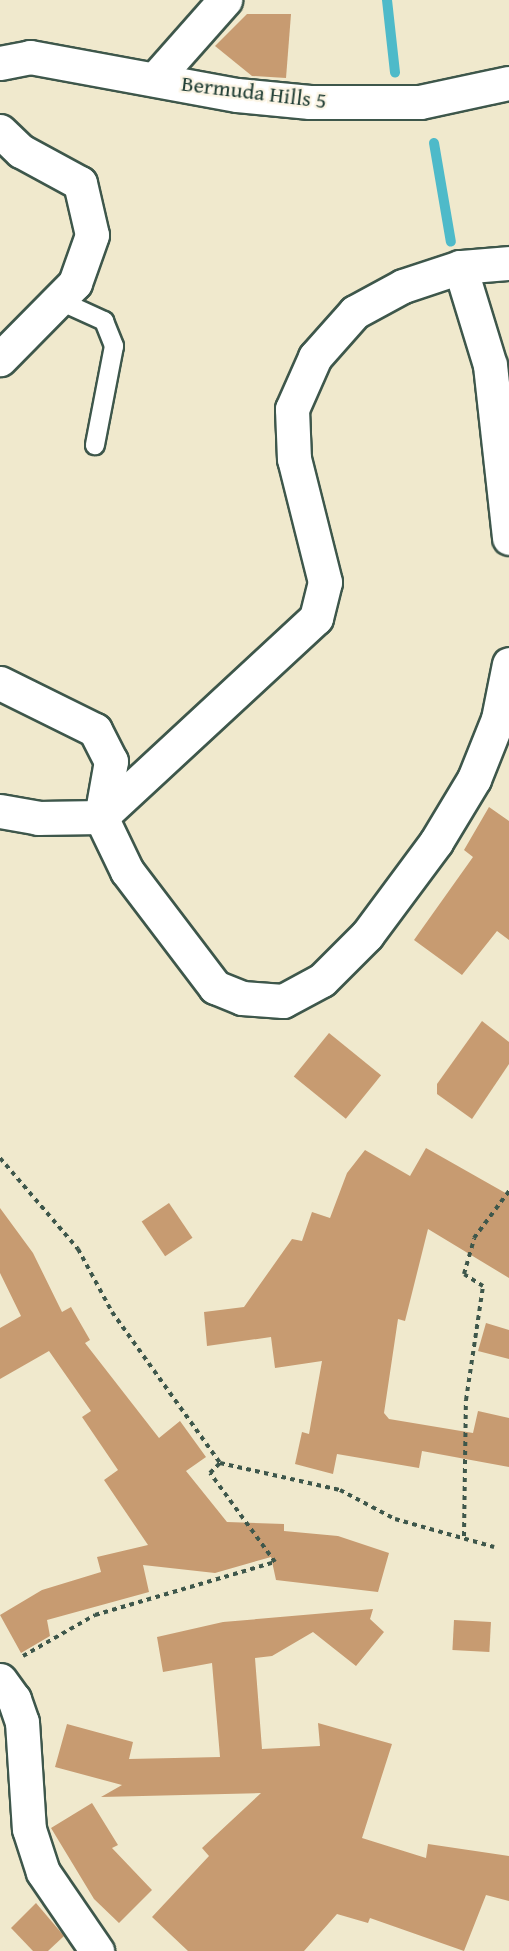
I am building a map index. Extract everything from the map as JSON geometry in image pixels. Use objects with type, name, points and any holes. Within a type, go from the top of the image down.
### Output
[{"type":"street","points":[[154,80],[225,0]]},
{"type":"street","name":"Bermuda Hills 5","points":[[0,63],[30,57],[154,80],[310,102],[420,102],[509,82]]},
{"type":"street","points":[[0,130],[21,151],[80,183],[92,235],[75,283],[0,359]]},
{"type":"street","points":[[0,811],[38,818],[101,817],[316,618],[325,582],[294,459],[292,409],[315,357],[355,312],[404,286],[460,267],[509,263]]},
{"type":"street","points":[[460,267],[490,364],[509,538]]},
{"type":"street","points":[[0,683],[95,730],[111,761],[101,817],[127,871],[215,987],[242,998],[283,1001],[322,980],[367,935],[436,842],[474,779],[498,719],[509,664]]},
{"type":"street","points":[[10,1669],[14,1699],[22,1722],[29,1828],[43,1872],[97,1951]]},
{"type":"lane","points":[[58,300],[104,321],[114,346],[95,445]]},
{"type":"path","points":[[0,1158],[78,1249],[112,1312],[220,1463],[340,1490],[396,1519],[464,1536],[494,1547]]},
{"type":"path","points":[[464,1536],[466,1400],[483,1286],[464,1274],[474,1238],[509,1191]]},
{"type":"path","points":[[10,1669],[94,1615],[275,1562],[210,1473],[220,1463]]},
{"type":"building","points":[[247,14],[291,14],[286,78],[252,76],[215,46]]},
{"type":"building","points":[[489,807],[509,821],[509,940],[497,931],[462,975],[414,940],[473,857],[464,850]]},
{"type":"building","points":[[482,1021],[509,1042],[509,1064],[472,1119],[437,1094],[437,1084]]},
{"type":"building","points":[[329,1033],[381,1075],[346,1119],[294,1077]]},
{"type":"building","points":[[426,1148],[509,1195],[509,1278],[428,1229],[405,1321],[398,1319],[384,1413],[389,1419],[473,1433],[478,1411],[509,1418],[509,1467],[422,1451],[419,1468],[337,1454],[333,1474],[295,1464],[302,1432],[309,1434],[322,1361],[275,1368],[271,1337],[207,1346],[204,1312],[244,1307],[292,1239],[302,1241],[312,1212],[330,1218],[347,1173],[365,1150],[410,1176]]},
{"type":"building","points":[[169,1203],[192,1238],[165,1256],[142,1221]]},
{"type":"building","points":[[0,1208],[33,1253],[62,1312],[71,1307],[90,1340],[85,1343],[159,1438],[180,1421],[206,1457],[186,1471],[227,1522],[284,1524],[284,1531],[338,1536],[389,1553],[378,1592],[276,1580],[271,1557],[215,1573],[143,1565],[149,1592],[47,1620],[50,1636],[21,1653],[0,1615],[42,1590],[101,1572],[97,1557],[148,1545],[104,1480],[118,1470],[82,1417],[91,1411],[49,1351],[0,1379],[0,1328],[21,1316],[0,1273]]},
{"type":"building","points":[[486,1323],[509,1330],[509,1359],[478,1351]]},
{"type":"building","points":[[373,1609],[370,1619],[384,1632],[356,1666],[313,1632],[272,1656],[255,1658],[262,1749],[320,1746],[318,1723],[392,1744],[362,1838],[426,1858],[428,1844],[509,1856],[509,1901],[486,1895],[464,1951],[370,1918],[368,1923],[337,1914],[304,1951],[188,1951],[152,1917],[209,1856],[202,1848],[261,1793],[101,1797],[122,1785],[55,1767],[67,1724],[133,1742],[129,1759],[220,1757],[212,1663],[163,1672],[157,1637],[223,1622]]},
{"type":"building","points":[[454,1620],[491,1622],[489,1652],[452,1650]]},
{"type":"building","points":[[92,1803],[118,1845],[112,1848],[152,1890],[119,1923],[94,1899],[51,1828]]},
{"type":"building","points":[[36,1903],[64,1936],[48,1951],[33,1951],[11,1928]]},
{"type":"waterway","points":[[387,0],[395,73]]},
{"type":"waterway","points":[[434,143],[451,242]]}]
